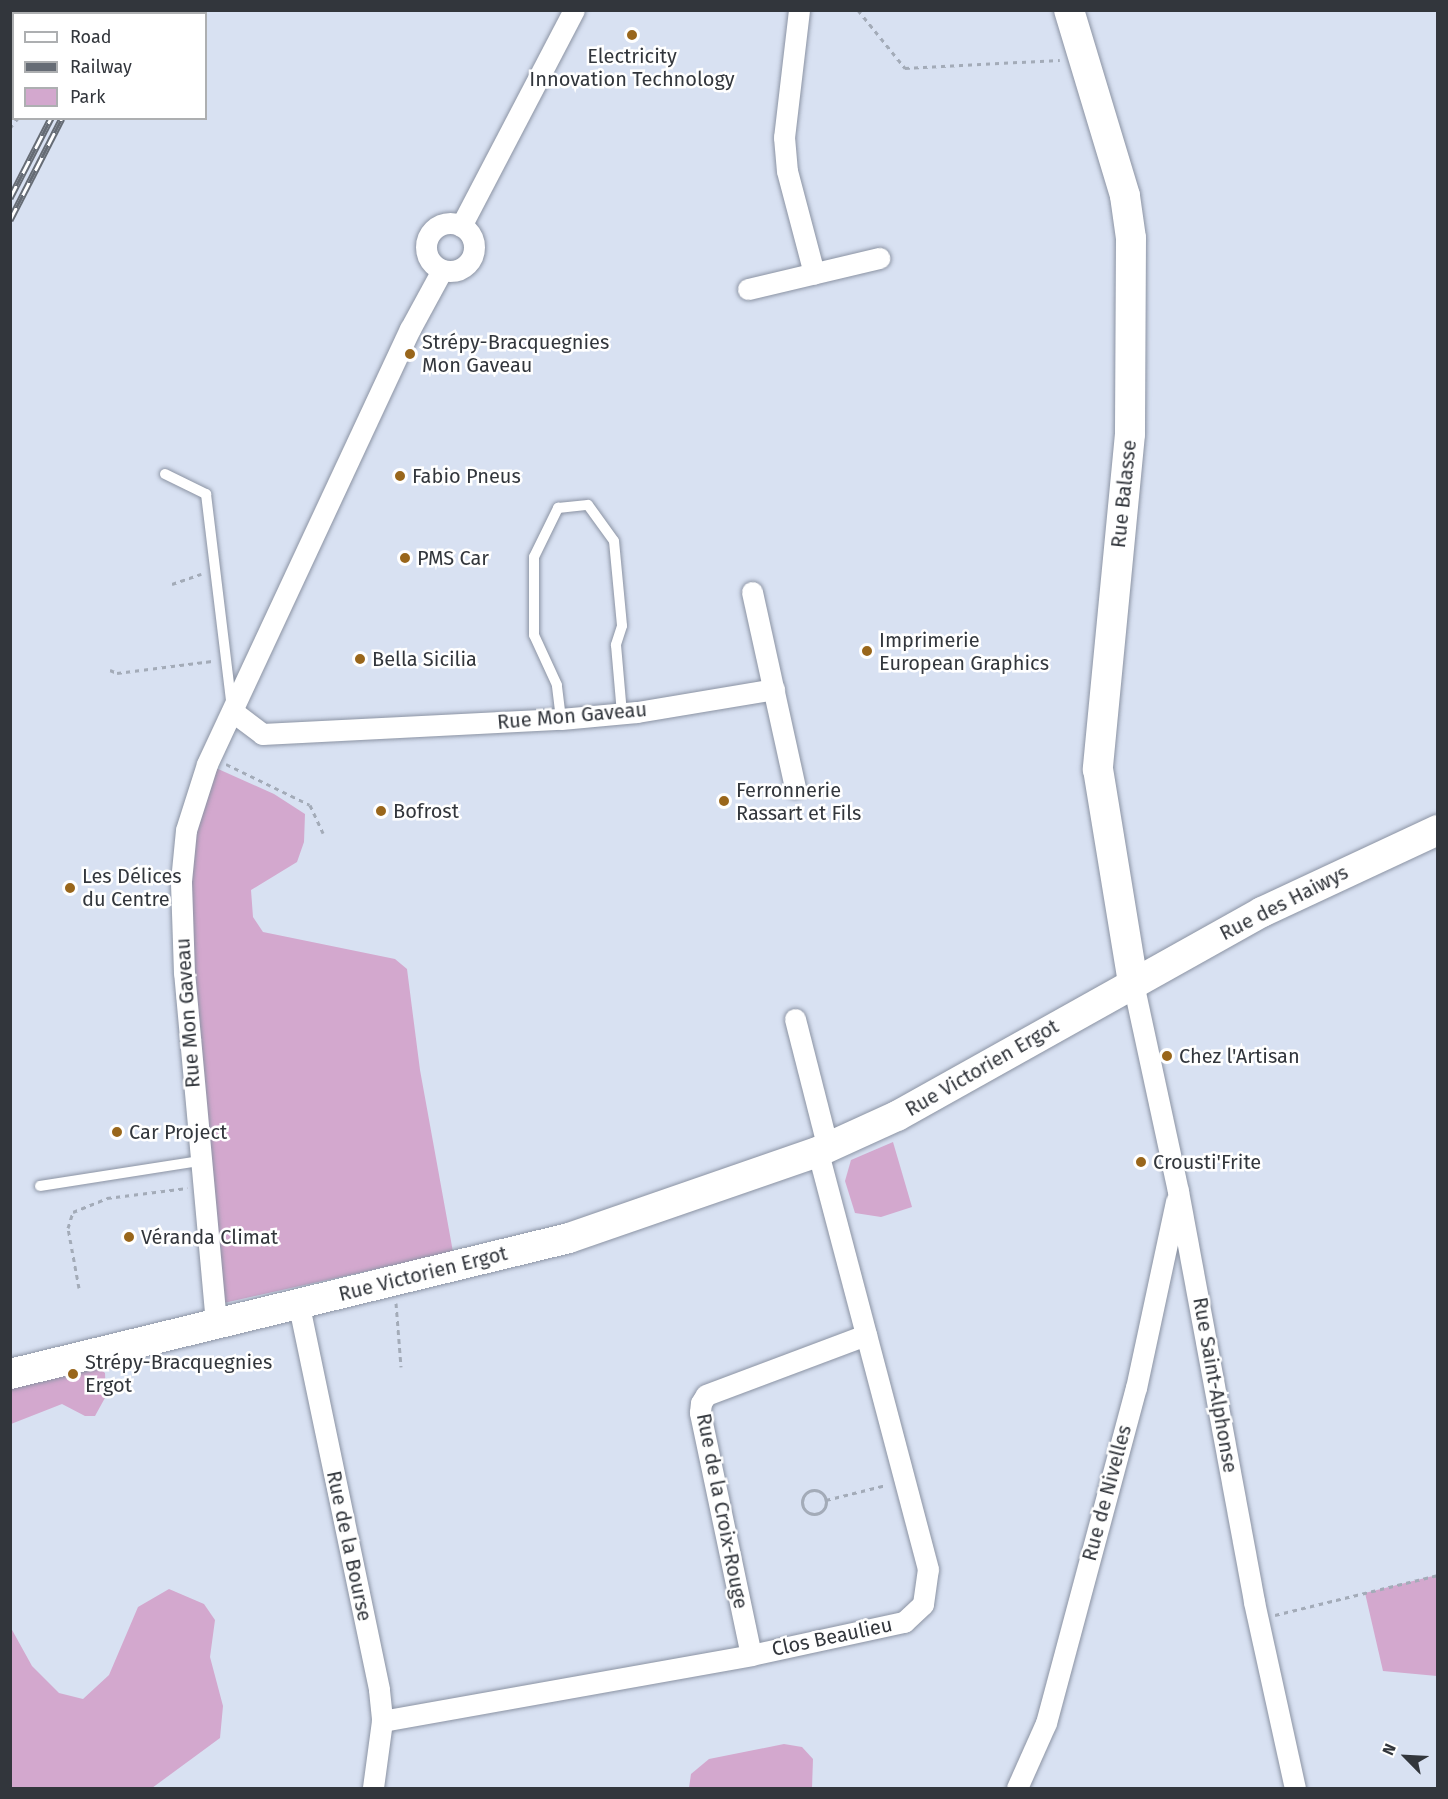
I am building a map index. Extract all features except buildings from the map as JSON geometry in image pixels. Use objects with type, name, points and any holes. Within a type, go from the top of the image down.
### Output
[{"type":"street","points":[[461,226],[574,10]]},
{"type":"street","points":[[799,10],[784,137],[787,171],[814,273]]},
{"type":"street","name":"Rue Balasse","points":[[1069,10],[1125,196],[1131,238],[1130,434],[1098,769],[1133,982]]},
{"type":"street","points":[[461,226],[472,237],[473,253],[465,266],[442,270],[430,260],[428,238],[439,227],[461,226]]},
{"type":"street","points":[[748,289],[879,258]]},
{"type":"street","name":"Rue Mon Gaveau","points":[[216,1323],[184,973],[181,881],[193,801],[211,756],[410,329],[442,270]]},
{"type":"street","points":[[752,592],[795,787]]},
{"type":"street","name":"Rue Mon Gaveau","points":[[232,711],[262,734],[622,714],[774,689]]},
{"type":"street","name":"Rue des Haiwys","points":[[1133,982],[1262,912],[1437,830]]},
{"type":"street","name":"Rue Victorien Ergot","points":[[10,1374],[216,1323],[299,1306],[569,1238],[823,1150],[897,1116],[1133,982]]},
{"type":"street","name":"Rue Saint-Alphonse","points":[[1133,982],[1178,1191],[1258,1619],[1295,1788]]},
{"type":"street","points":[[795,1019],[823,1150]]},
{"type":"street","name":"Clos Beaulieu","points":[[382,1720],[751,1655],[904,1622],[923,1604],[928,1569],[866,1335],[823,1150]]},
{"type":"street","name":"Rue de Nivelles","points":[[1017,1788],[1046,1723],[1133,1399],[1178,1191]]},
{"type":"street","name":"Rue de la Bourse","points":[[299,1306],[379,1690],[382,1720],[373,1788]]},
{"type":"street","name":"Rue de la Croix-Rouge","points":[[751,1655],[700,1412],[701,1403],[706,1395],[866,1335]]},
{"type":"lane","points":[[165,474],[206,494],[228,659],[232,711]]},
{"type":"lane","points":[[561,719],[557,685],[534,635],[534,557],[558,508],[588,505],[614,541],[622,626],[616,645],[616,678],[622,714]]},
{"type":"lane","points":[[40,1186],[200,1161]]},
{"type":"path","points":[[858,10],[905,68],[1050,62],[1083,56]]},
{"type":"path","points":[[172,584],[216,568]]},
{"type":"path","points":[[110,670],[117,673],[228,659]]},
{"type":"path","points":[[211,756],[298,797],[316,814],[322,833]]},
{"type":"path","points":[[79,1288],[68,1228],[77,1208],[147,1191],[202,1188]]},
{"type":"path","points":[[391,1282],[396,1296],[401,1367]]},
{"type":"path","points":[[826,1500],[905,1480]]},
{"type":"path","points":[[811,1490],[823,1493],[826,1500],[822,1511],[815,1515],[802,1506],[802,1498],[811,1490]]},
{"type":"path","points":[[1258,1619],[1437,1575]]},
{"type":"green space","points":[[207,764],[274,794],[305,814],[304,842],[297,862],[251,890],[253,917],[263,932],[395,959],[407,969],[420,1070],[453,1252],[224,1303],[181,881]]},
{"type":"green space","points":[[893,1142],[912,1207],[881,1217],[855,1213],[845,1181],[851,1160]]},
{"type":"green space","points":[[99,1368],[105,1373],[106,1396],[95,1416],[85,1416],[62,1404],[11,1424],[11,1388]]},
{"type":"green space","points":[[1437,1575],[1437,1676],[1383,1671],[1365,1593]]},
{"type":"green space","points":[[169,1589],[204,1604],[215,1620],[210,1657],[223,1706],[220,1738],[152,1788],[11,1788],[11,1628],[32,1666],[59,1693],[83,1699],[109,1675],[138,1607]]},
{"type":"green space","points":[[784,1744],[802,1747],[813,1759],[812,1788],[689,1788],[691,1774],[709,1759]]},
{"type":"railway","points":[[10,198],[50,120]]},
{"type":"railway","points":[[10,220],[61,120]]},
{"type":"place","name":"Electricity Innovation Technology","points":[[632,35]]},
{"type":"place","name":"Strépy-Bracquegnies Mon Gaveau","points":[[410,354]]},
{"type":"place","name":"Fabio Pneus","points":[[400,476]]},
{"type":"place","name":"PMS Car","points":[[405,558]]},
{"type":"place","name":"Imprimerie European Graphics","points":[[867,651]]},
{"type":"place","name":"Bella Sicilia","points":[[360,659]]},
{"type":"place","name":"Ferronnerie Rassart et Fils","points":[[724,801]]},
{"type":"place","name":"Bofrost","points":[[381,811]]},
{"type":"place","name":"Les Délices du Centre","points":[[70,888]]},
{"type":"place","name":"Chez l'Artisan","points":[[1167,1056]]},
{"type":"place","name":"Car Project","points":[[117,1132]]},
{"type":"place","name":"Crousti'Frite","points":[[1141,1162]]},
{"type":"place","name":"Véranda Climat","points":[[129,1237]]},
{"type":"place","name":"Strépy-Bracquegnies Ergot","points":[[73,1374]]}]
